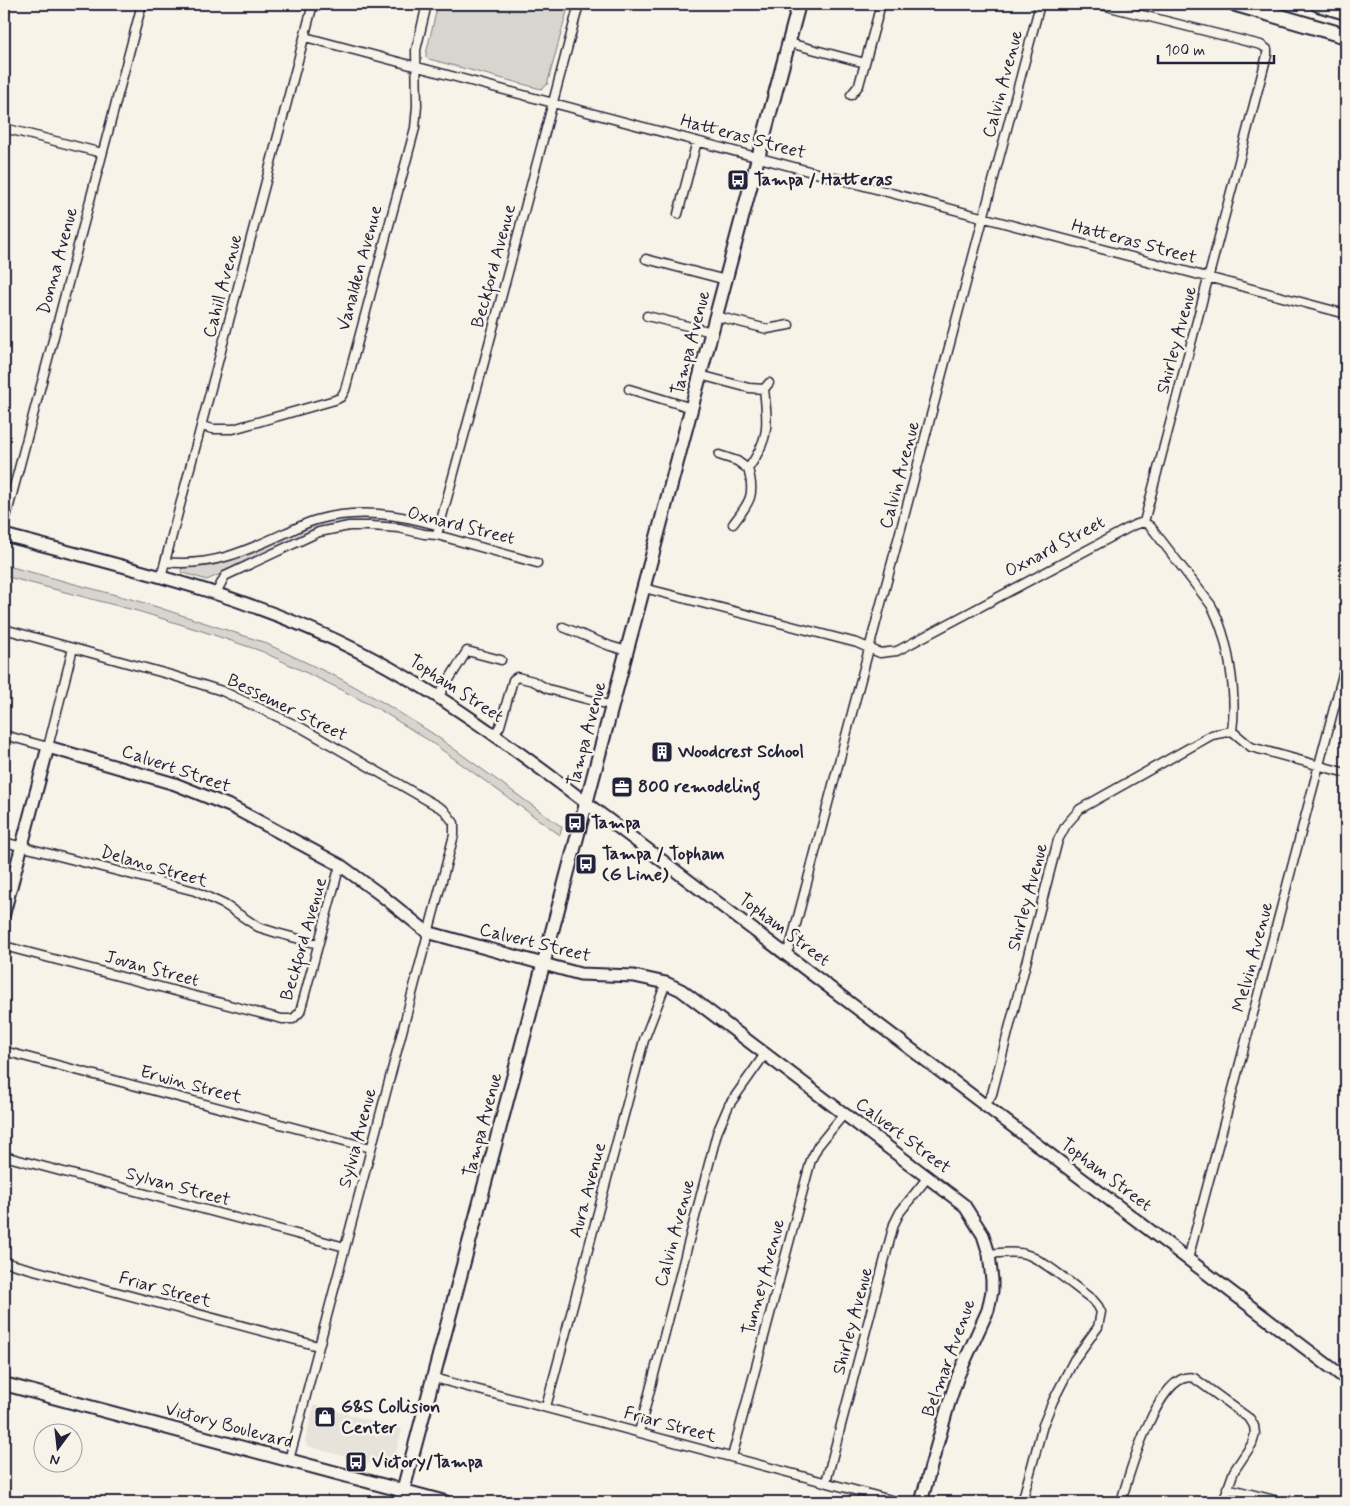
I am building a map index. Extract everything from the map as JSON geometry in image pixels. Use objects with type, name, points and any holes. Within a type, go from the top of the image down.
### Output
[{"type":"highway","points":[[1236,4],[1346,36]]},
{"type":"highway","points":[[1318,4],[1346,12]]},
{"type":"main road","name":"Tampa Avenue","points":[[402,1497],[799,4]]},
{"type":"main road","points":[[4,535],[161,577]]},
{"type":"main road","name":"Topham Street","points":[[161,577],[216,593],[323,634],[378,662],[438,697],[495,734],[1346,1379]]},
{"type":"main road","points":[[4,913],[48,747]]},
{"type":"main road","name":"Calvert Street","points":[[48,747],[175,784],[232,807],[340,865],[427,932],[587,975],[634,976],[666,983],[681,990],[964,1205],[983,1235],[989,1254]]},
{"type":"main road","name":"Belmar Avenue","points":[[921,1502],[958,1376],[988,1310],[992,1280],[989,1254]]},
{"type":"main road","name":"Victory Boulevard","points":[[4,1384],[289,1460],[402,1497],[445,1502]]},
{"type":"street","name":"Donna Avenue","points":[[4,525],[142,4]]},
{"type":"street","name":"Cahill Avenue","points":[[161,577],[313,4]]},
{"type":"street","name":"Vanalden Avenue","points":[[201,426],[212,429],[233,429],[341,397],[348,380],[415,128],[418,106],[416,50],[427,4]]},
{"type":"street","name":"Beckford Avenue","points":[[437,535],[579,4]]},
{"type":"street","points":[[851,95],[859,85],[880,4]]},
{"type":"street","name":"Calvin Avenue","points":[[786,954],[791,943],[870,650],[1040,4]]},
{"type":"street","name":"Shirley Avenue","points":[[1098,4],[1261,45],[1267,49],[1144,522]]},
{"type":"street","name":"Hatteras Street","points":[[305,37],[1346,314]]},
{"type":"street","points":[[789,43],[865,64]]},
{"type":"street","points":[[4,128],[102,153]]},
{"type":"street","points":[[678,214],[697,141]]},
{"type":"street","points":[[646,259],[726,280]]},
{"type":"street","points":[[647,316],[712,332]]},
{"type":"street","points":[[716,316],[767,329],[789,325]]},
{"type":"street","points":[[700,375],[749,388],[767,386],[766,432],[763,446],[748,469]]},
{"type":"street","points":[[629,388],[692,408]]},
{"type":"street","points":[[719,455],[737,462],[748,469],[753,491],[748,504],[733,524]]},
{"type":"street","name":"Oxnard Street","points":[[165,562],[189,563],[222,559],[238,554],[314,520],[350,513],[381,513],[402,516],[440,526]]},
{"type":"street","points":[[1144,522],[1169,551],[1219,619],[1234,695],[1232,731],[1251,747],[1346,774]]},
{"type":"street","name":"Oxnard Street","points":[[644,588],[857,643],[880,653],[897,650],[1134,525],[1144,522]]},
{"type":"street","name":"Oxnard Street","points":[[216,593],[225,576],[319,532],[349,526],[399,528],[437,535],[537,563]]},
{"type":"street","points":[[563,627],[627,651]]},
{"type":"street","name":"Bessemer Street","points":[[4,629],[222,691],[302,728],[444,810],[454,823]]},
{"type":"street","points":[[48,747],[73,648]]},
{"type":"street","points":[[438,697],[467,651],[501,660]]},
{"type":"street","name":"Melvin Avenue","points":[[1188,1259],[1346,663]]},
{"type":"street","points":[[495,734],[500,726],[513,680],[517,677],[548,688],[613,706]]},
{"type":"street","name":"Shirley Avenue","points":[[986,1106],[992,1094],[1058,840],[1066,825],[1080,810],[1112,791],[1212,735],[1232,731]]},
{"type":"street","name":"Calvert Street","points":[[4,735],[48,747]]},
{"type":"street","name":"Sylvia Avenue","points":[[289,1460],[454,835],[454,823]]},
{"type":"street","name":"Delano Street","points":[[4,842],[195,891],[225,905],[258,926],[277,934],[318,944]]},
{"type":"street","name":"Beckford Avenue","points":[[293,1019],[300,1012],[340,865]]},
{"type":"street","name":"Jovan Street","points":[[4,946],[282,1019],[293,1019]]},
{"type":"street","name":"Aura Avenue","points":[[546,1407],[644,1040],[666,983]]},
{"type":"street","name":"Erwin Street","points":[[4,1051],[371,1148]]},
{"type":"street","name":"Calvin Avenue","points":[[639,1432],[717,1133],[729,1106],[765,1054]]},
{"type":"street","name":"Tunney Avenue","points":[[732,1457],[810,1160],[818,1146],[844,1114]]},
{"type":"street","name":"Sylvan Street","points":[[4,1156],[345,1247]]},
{"type":"street","name":"Shirley Avenue","points":[[826,1482],[894,1224],[900,1212],[928,1177]]},
{"type":"street","points":[[989,1254],[1015,1253],[1036,1258],[1093,1300],[1101,1312],[1098,1327],[1074,1360],[1043,1425],[1022,1502]]},
{"type":"street","name":"Friar Street","points":[[4,1262],[318,1346]]},
{"type":"street","points":[[1121,1502],[1129,1473],[1156,1408],[1173,1385],[1181,1378],[1188,1376],[1194,1378],[1250,1419],[1254,1426],[1255,1434],[1252,1444],[1234,1471],[1223,1502]]},
{"type":"street","name":"Friar Street","points":[[434,1378],[899,1502]]},
{"type":"street","points":[[1227,1488],[1282,1502]]},
{"type":"shaded area","points":[[438,4],[569,4],[547,85],[541,89],[426,57]]},
{"type":"shaded area","points":[[383,516],[422,524],[424,528],[422,530],[376,522],[354,523],[318,530],[207,580],[181,572],[182,568],[209,566],[251,554],[326,522],[347,518]]},
{"type":"shaded area","points":[[4,565],[142,602],[263,642],[341,679],[432,733],[562,827],[560,835],[428,740],[380,710],[338,688],[261,651],[202,631],[141,612],[4,576]]},
{"type":"shaded area","points":[[314,1405],[402,1429],[393,1464],[386,1468],[307,1446],[305,1442]]},
{"type":"place","name":"Tampa / Hatteras","points":[[738,180]]},
{"type":"place","name":"Woodcrest School","points":[[662,752]]},
{"type":"place","name":"800 remodeling","points":[[622,787]]},
{"type":"place","name":"Tampa","points":[[575,823]]},
{"type":"place","name":"Tampa / Topham (G Line)","points":[[586,864]]},
{"type":"place","name":"G&S Collision Center","points":[[325,1417]]},
{"type":"place","name":"Victory/Tampa","points":[[356,1462]]}]
